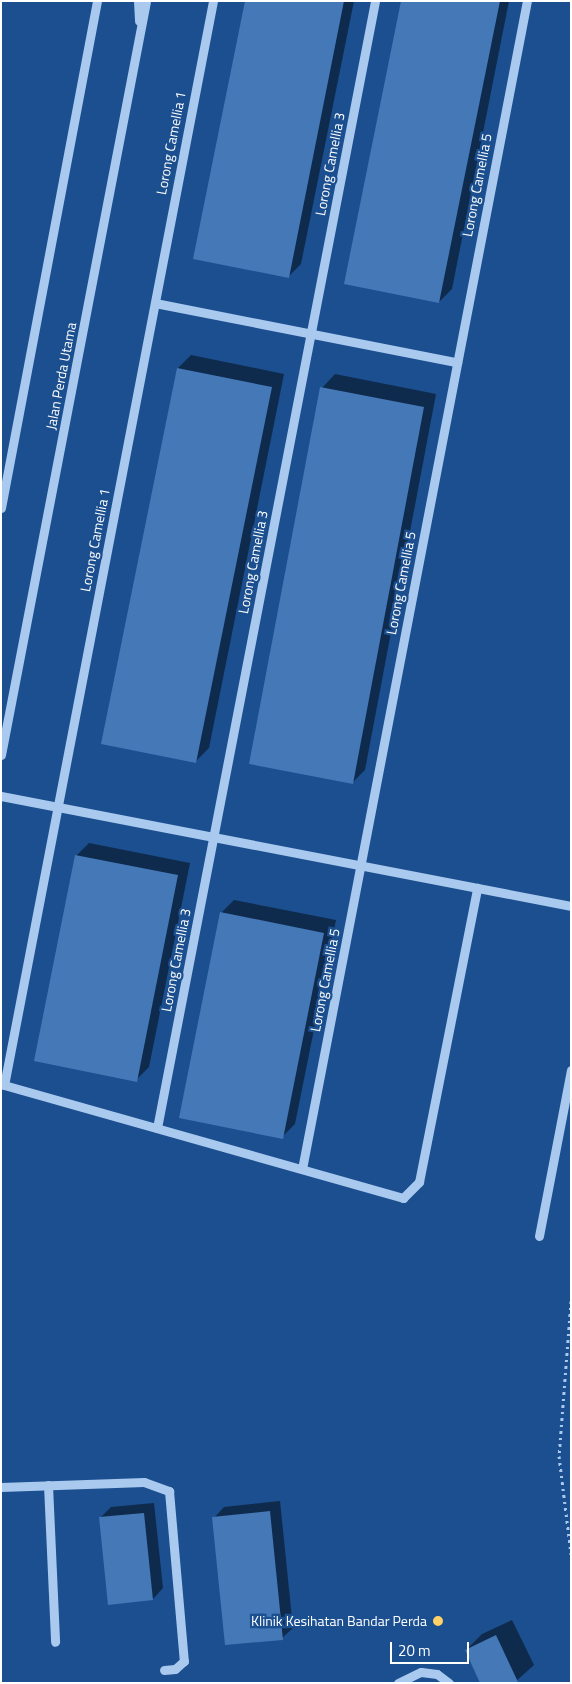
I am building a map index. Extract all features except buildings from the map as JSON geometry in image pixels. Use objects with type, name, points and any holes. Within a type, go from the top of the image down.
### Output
[{"type":"street","points":[[1,508],[97,1]]},
{"type":"street","points":[[138,1],[140,34]]},
{"type":"street","name":"Jalan Perda Utama","points":[[1,755],[146,1]]},
{"type":"street","name":"Lorong Camellia 1","points":[[157,1128],[4,1084],[212,1]]},
{"type":"street","name":"Lorong Camellia 3","points":[[157,1128],[375,1]]},
{"type":"street","name":"Lorong Camellia 5","points":[[302,1169],[527,1]]},
{"type":"street","points":[[155,303],[457,362]]},
{"type":"street","points":[[1,796],[571,906]]},
{"type":"street","points":[[157,1128],[302,1169],[388,1197],[403,1198],[419,1182],[477,888]]},
{"type":"street","points":[[539,1236],[571,1070]]},
{"type":"street","points":[[1,1487],[144,1482],[169,1491],[184,1661],[175,1669],[164,1670]]},
{"type":"street","points":[[48,1485],[56,1642]]},
{"type":"street","points":[[398,1683],[421,1672],[437,1674],[449,1683]]},
{"type":"path","points":[[571,1300],[559,1456],[571,1554]]},
{"type":"place","name":"Klinik Kesihatan Bandar Perda","points":[[438,1621]]}]
